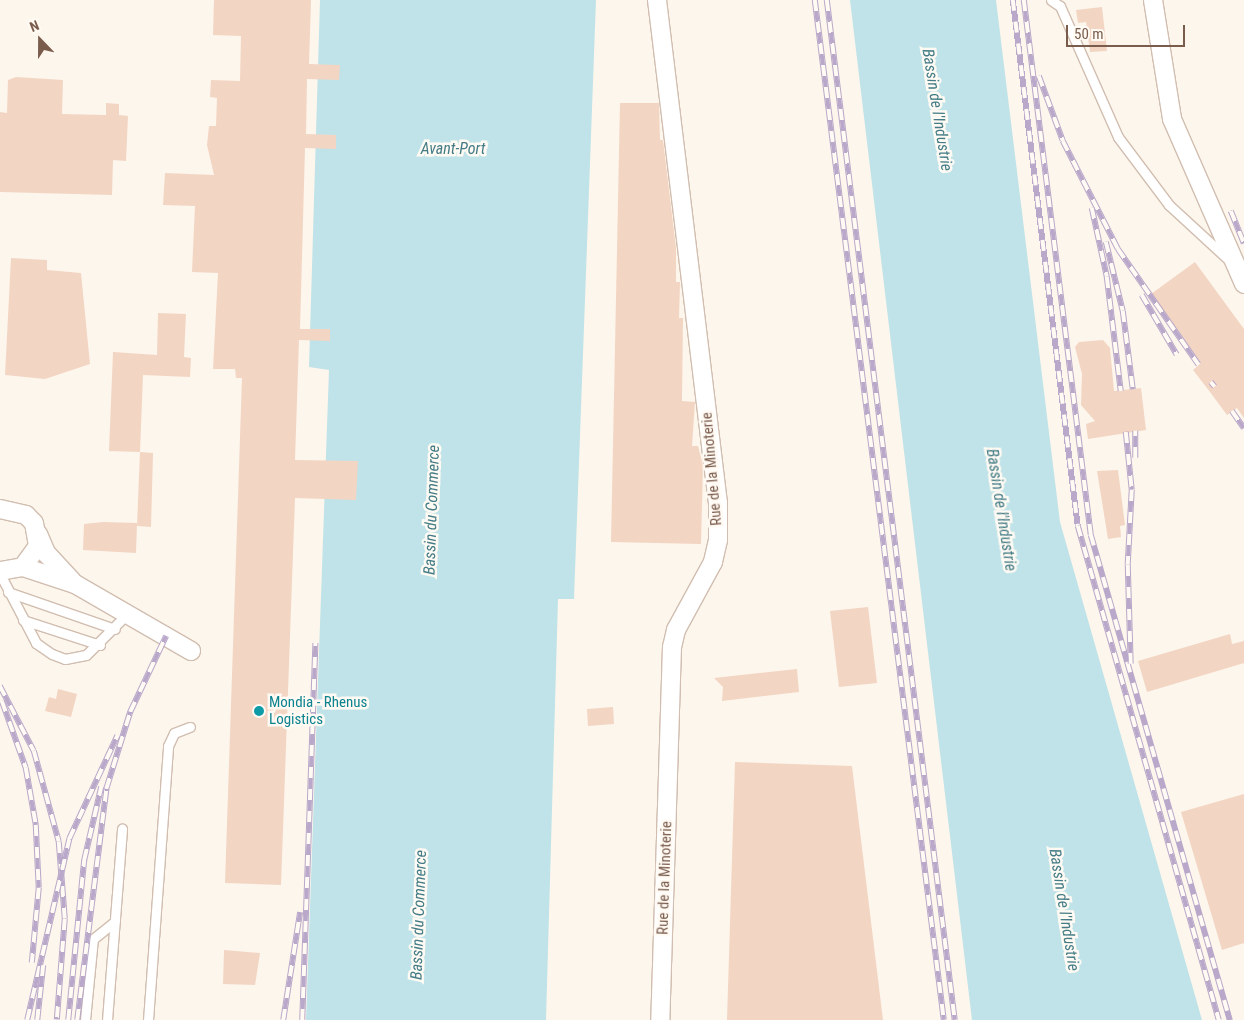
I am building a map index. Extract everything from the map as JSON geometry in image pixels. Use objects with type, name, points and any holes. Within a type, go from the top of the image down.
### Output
[{"type":"street","name":"Rue de la Minoterie","points":[[657,0],[718,503],[718,540],[713,562],[680,621],[672,647],[660,1020]]},
{"type":"street","points":[[1153,0],[1172,119],[1244,284]]},
{"type":"street","points":[[1,508],[26,515],[46,553],[75,584],[120,623],[191,652]]},
{"type":"street","points":[[24,567],[38,546],[37,533]]},
{"type":"street","points":[[0,573],[24,567],[75,584]]},
{"type":"lane","points":[[1051,0],[1060,6],[1118,137],[1169,205],[1236,266]]},
{"type":"lane","points":[[0,573],[8,592],[36,643],[52,654],[76,658],[100,645],[120,623],[8,592]]},
{"type":"lane","points":[[23,620],[100,645]]},
{"type":"lane","points":[[148,1020],[168,746],[174,733],[190,727]]},
{"type":"lane","points":[[108,1020],[122,829]]},
{"type":"lane","points":[[85,1020],[93,939],[115,921]]},
{"type":"water","name":"Avant-Port","points":[[320,0],[596,0],[574,599],[558,599],[546,1020],[306,1020],[329,370],[309,367]]},
{"type":"water","name":"Bassin de l'Industrie","points":[[850,0],[996,0],[1060,522],[1202,1020],[972,1020]]},
{"type":"building","points":[[214,0],[311,0],[309,64],[340,65],[339,80],[307,79],[306,134],[336,135],[336,149],[305,148],[300,329],[330,329],[330,341],[299,340],[295,460],[358,461],[356,500],[295,498],[281,885],[225,883],[242,378],[236,378],[235,369],[213,369],[218,273],[192,272],[195,206],[163,205],[165,173],[214,175],[207,145],[209,126],[216,126],[217,98],[210,97],[211,80],[240,81],[241,36],[213,35]]},
{"type":"building","points":[[1102,7],[1107,51],[1090,52],[1086,22],[1078,23],[1076,10]]},
{"type":"building","points":[[16,77],[63,80],[62,114],[106,115],[106,103],[119,104],[119,115],[128,116],[126,161],[113,160],[112,195],[0,192],[0,112],[7,113],[8,80]]},
{"type":"building","points":[[620,103],[659,103],[660,140],[663,140],[676,248],[676,282],[680,282],[679,318],[683,318],[682,401],[695,402],[692,446],[698,446],[703,465],[701,544],[611,542]]},
{"type":"building","points":[[11,258],[47,260],[47,270],[81,273],[90,364],[45,379],[5,375]]},
{"type":"building","points":[[1195,262],[1244,329],[1244,418],[1237,408],[1227,415],[1193,370],[1201,363],[1151,294]]},
{"type":"building","points":[[158,313],[186,314],[184,357],[191,358],[190,377],[143,375],[140,452],[109,451],[113,352],[157,355]]},
{"type":"building","points":[[1103,340],[1110,348],[1114,391],[1141,388],[1146,430],[1088,439],[1086,424],[1095,421],[1081,405],[1082,374],[1075,347],[1079,342]]},
{"type":"building","points":[[140,452],[153,453],[151,527],[137,526]]},
{"type":"building","points":[[1118,470],[1125,525],[1120,526],[1121,537],[1108,539],[1097,471]]},
{"type":"building","points":[[103,522],[137,523],[136,553],[83,550],[84,524]]},
{"type":"building","points":[[868,607],[877,683],[839,687],[830,611]]},
{"type":"building","points":[[1230,634],[1232,644],[1244,641],[1244,663],[1147,692],[1138,661]]},
{"type":"building","points":[[797,669],[799,692],[722,701],[723,687],[714,678]]},
{"type":"building","points":[[58,689],[77,694],[71,717],[45,711],[49,697],[56,699]]},
{"type":"building","points":[[613,707],[614,724],[588,726],[587,709]]},
{"type":"building","points":[[735,762],[852,766],[883,1020],[727,1020]]},
{"type":"building","points":[[1244,794],[1244,943],[1222,950],[1181,812]]},
{"type":"building","points":[[224,950],[260,953],[255,985],[223,984]]},
{"type":"railway","points":[[815,0],[944,1020]]},
{"type":"railway","points":[[827,0],[955,1020]]},
{"type":"railway","points":[[1013,0],[1078,526],[1219,1020]]},
{"type":"railway","points":[[1024,0],[1091,535],[1230,1020]]},
{"type":"railway","points":[[1039,76],[1063,141],[1118,249],[1199,365]]},
{"type":"railway","points":[[1092,208],[1107,277],[1121,391]]},
{"type":"railway","points":[[1231,211],[1244,244]]},
{"type":"railway","points":[[1106,242],[1123,311],[1133,389]]},
{"type":"railway","points":[[1142,295],[1177,355]]},
{"type":"railway","points":[[1211,382],[1215,387]]},
{"type":"railway","points":[[1232,411],[1244,428]]},
{"type":"railway","points":[[1135,431],[1135,458]]},
{"type":"railway","points":[[1126,432],[1132,490],[1128,565],[1131,664]]},
{"type":"railway","points":[[77,1020],[106,789],[130,712],[166,636]]},
{"type":"railway","points":[[302,1020],[315,643]]},
{"type":"railway","points":[[0,686],[34,751],[59,842],[65,919],[57,1020]]},
{"type":"railway","points":[[2,701],[26,768],[36,825],[39,888],[32,963]]},
{"type":"railway","points":[[27,1020],[69,839],[117,736]]},
{"type":"railway","points":[[68,1020],[84,860],[101,787]]},
{"type":"railway","points":[[283,1020],[300,912]]},
{"type":"railway","points":[[37,1020],[43,965]]},
{"type":"place","name":"Mondia - Rhenus Logistics","points":[[259,711]]},
{"type":"water label","name":"Bassin du Commerce","points":[[432,510]]},
{"type":"water label","name":"Bassin du Commerce","points":[[419,915]]}]
